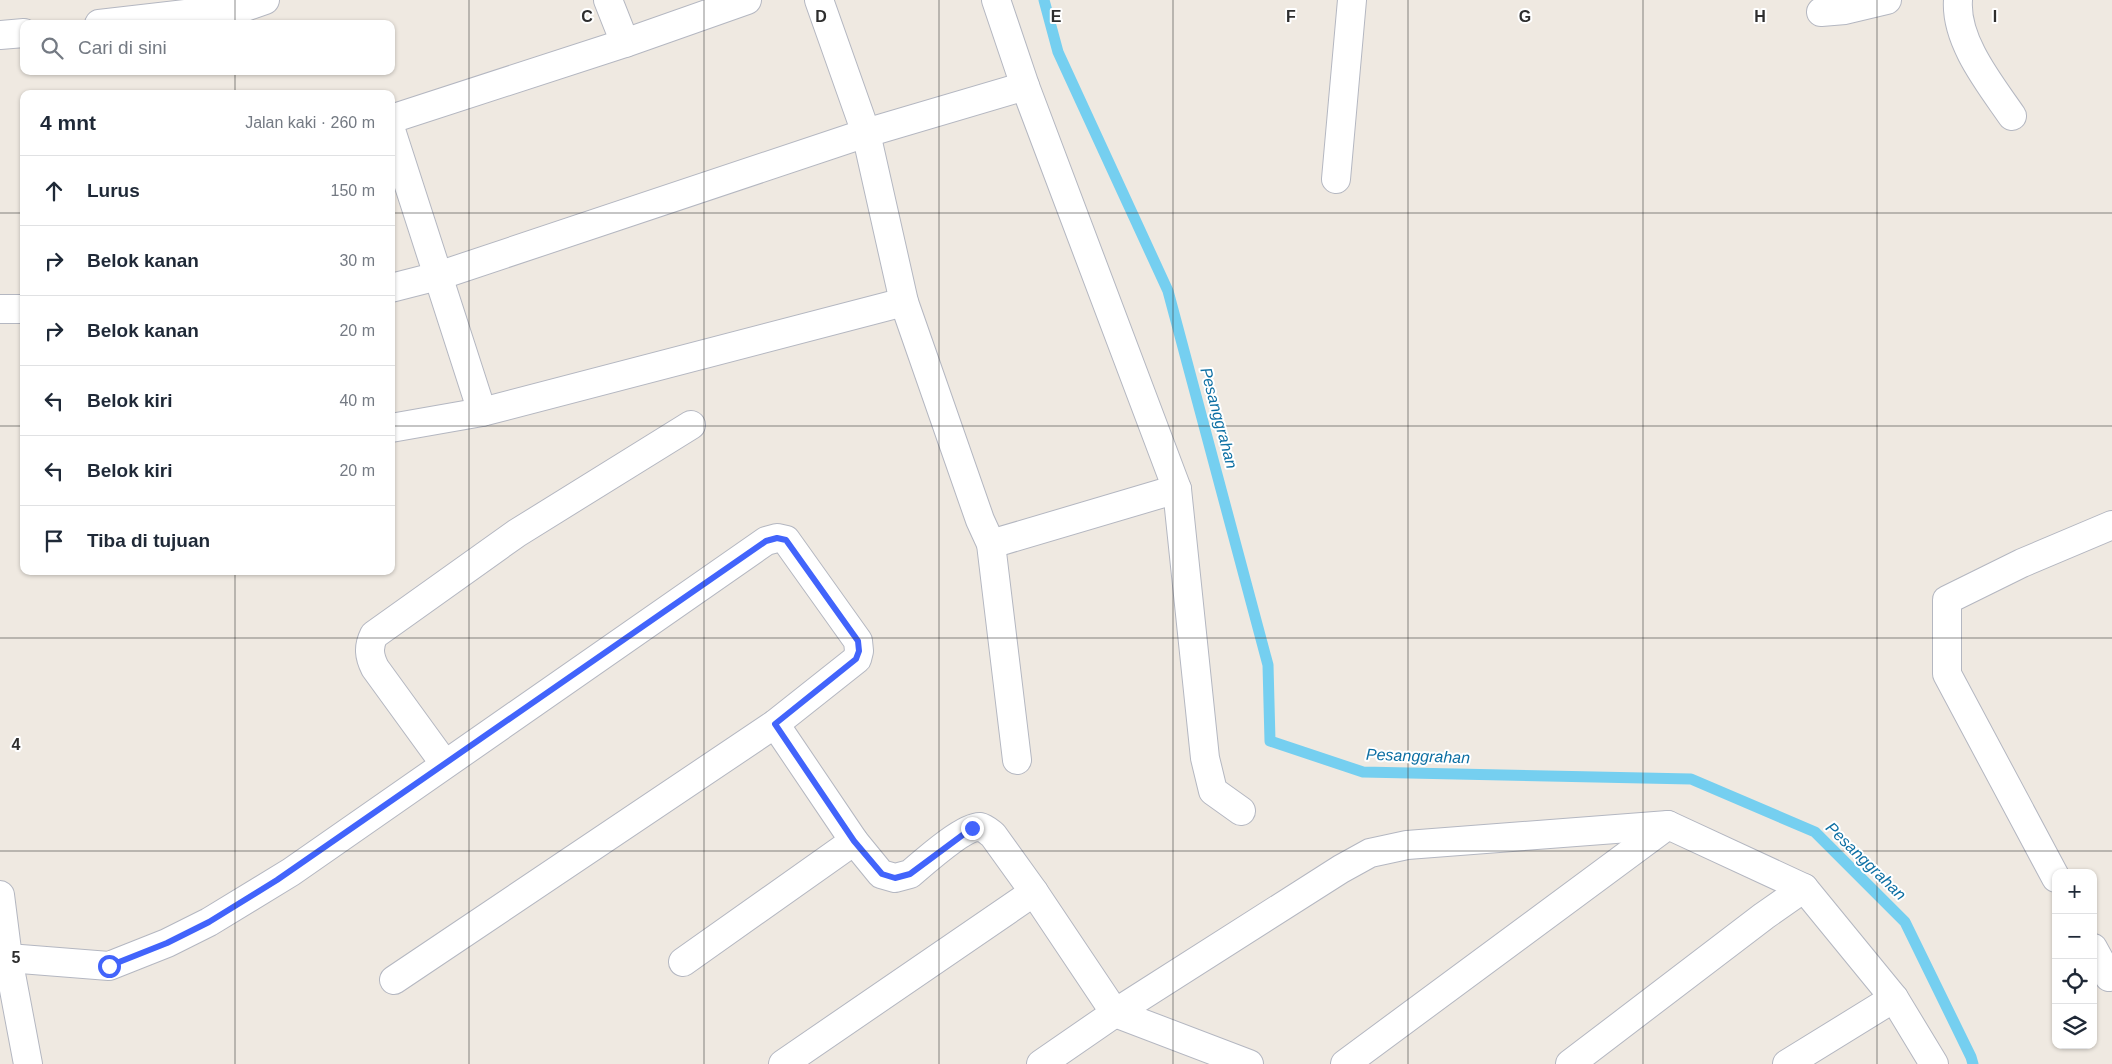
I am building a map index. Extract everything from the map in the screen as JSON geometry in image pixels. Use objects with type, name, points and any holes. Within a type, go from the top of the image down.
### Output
[{"type":"street","points":[[608,0],[625,43]]},
{"type":"street","points":[[395,118],[625,43],[747,0]]},
{"type":"street","points":[[819,0],[866,134],[904,302],[980,520],[991,544],[1017,760]]},
{"type":"street","points":[[996,0],[1024,86],[1177,489],[1205,758],[1213,790],[1242,811]]},
{"type":"street","points":[[1336,179],[1352,0]]},
{"type":"street","points":[[1821,12],[1845,10],[1888,0]]},
{"type":"street","points":[[1958,0],[1957,12],[1962,30],[1979,69],[2012,116]]},
{"type":"street","points":[[133,20],[245,7],[261,1]]},
{"type":"street","points":[[0,35],[20,32]]},
{"type":"street","points":[[395,287],[438,276],[866,134],[1024,86]]},
{"type":"street","points":[[395,142],[482,412]]},
{"type":"street","points":[[395,427],[482,412],[904,302]]},
{"type":"street","points":[[0,309],[20,308]]},
{"type":"street","points":[[444,763],[376,668],[370,657],[370,645],[374,635],[517,533],[691,425]]},
{"type":"street","points":[[991,544],[1177,489]]},
{"type":"street","points":[[2052,871],[1947,674],[1947,600],[2022,563],[2112,525]]},
{"type":"street","points":[[8,958],[109,966],[167,943],[209,922],[291,872],[444,763],[766,541],[777,538],[786,540],[858,641],[859,651],[856,659],[775,724],[394,980]]},
{"type":"street","points":[[775,724],[854,841],[882,874],[895,878],[910,874],[966,831],[979,827],[987,830],[993,835],[1034,892],[1115,1014],[1249,1064]]},
{"type":"street","points":[[1345,1064],[1668,825]]},
{"type":"street","points":[[1041,1064],[1115,1014],[1341,869],[1370,853],[1407,845],[1668,825],[1804,888],[1894,998],[1934,1064]]},
{"type":"street","points":[[683,962],[854,841]]},
{"type":"street","points":[[1570,1064],[1764,916],[1804,888]]},
{"type":"street","points":[[783,1064],[1034,892]]},
{"type":"street","points":[[0,895],[8,958],[28,1064]]},
{"type":"street","points":[[2097,955],[2109,977]]},
{"type":"street","points":[[1787,1064],[1894,998]]},
{"type":"waterway","name":"Pesanggrahan","points":[[1044,0],[1058,52],[1168,291],[1268,665],[1270,741],[1363,772],[1691,779],[1815,832],[1905,922],[1973,1064]]},
{"type":"route","points":[[109,966],[167,943],[209,922],[291,872],[444,763],[766,541],[777,538],[786,540],[858,641],[859,651],[856,659],[775,724],[854,841],[882,874],[895,878],[910,874],[972,828]]}]
